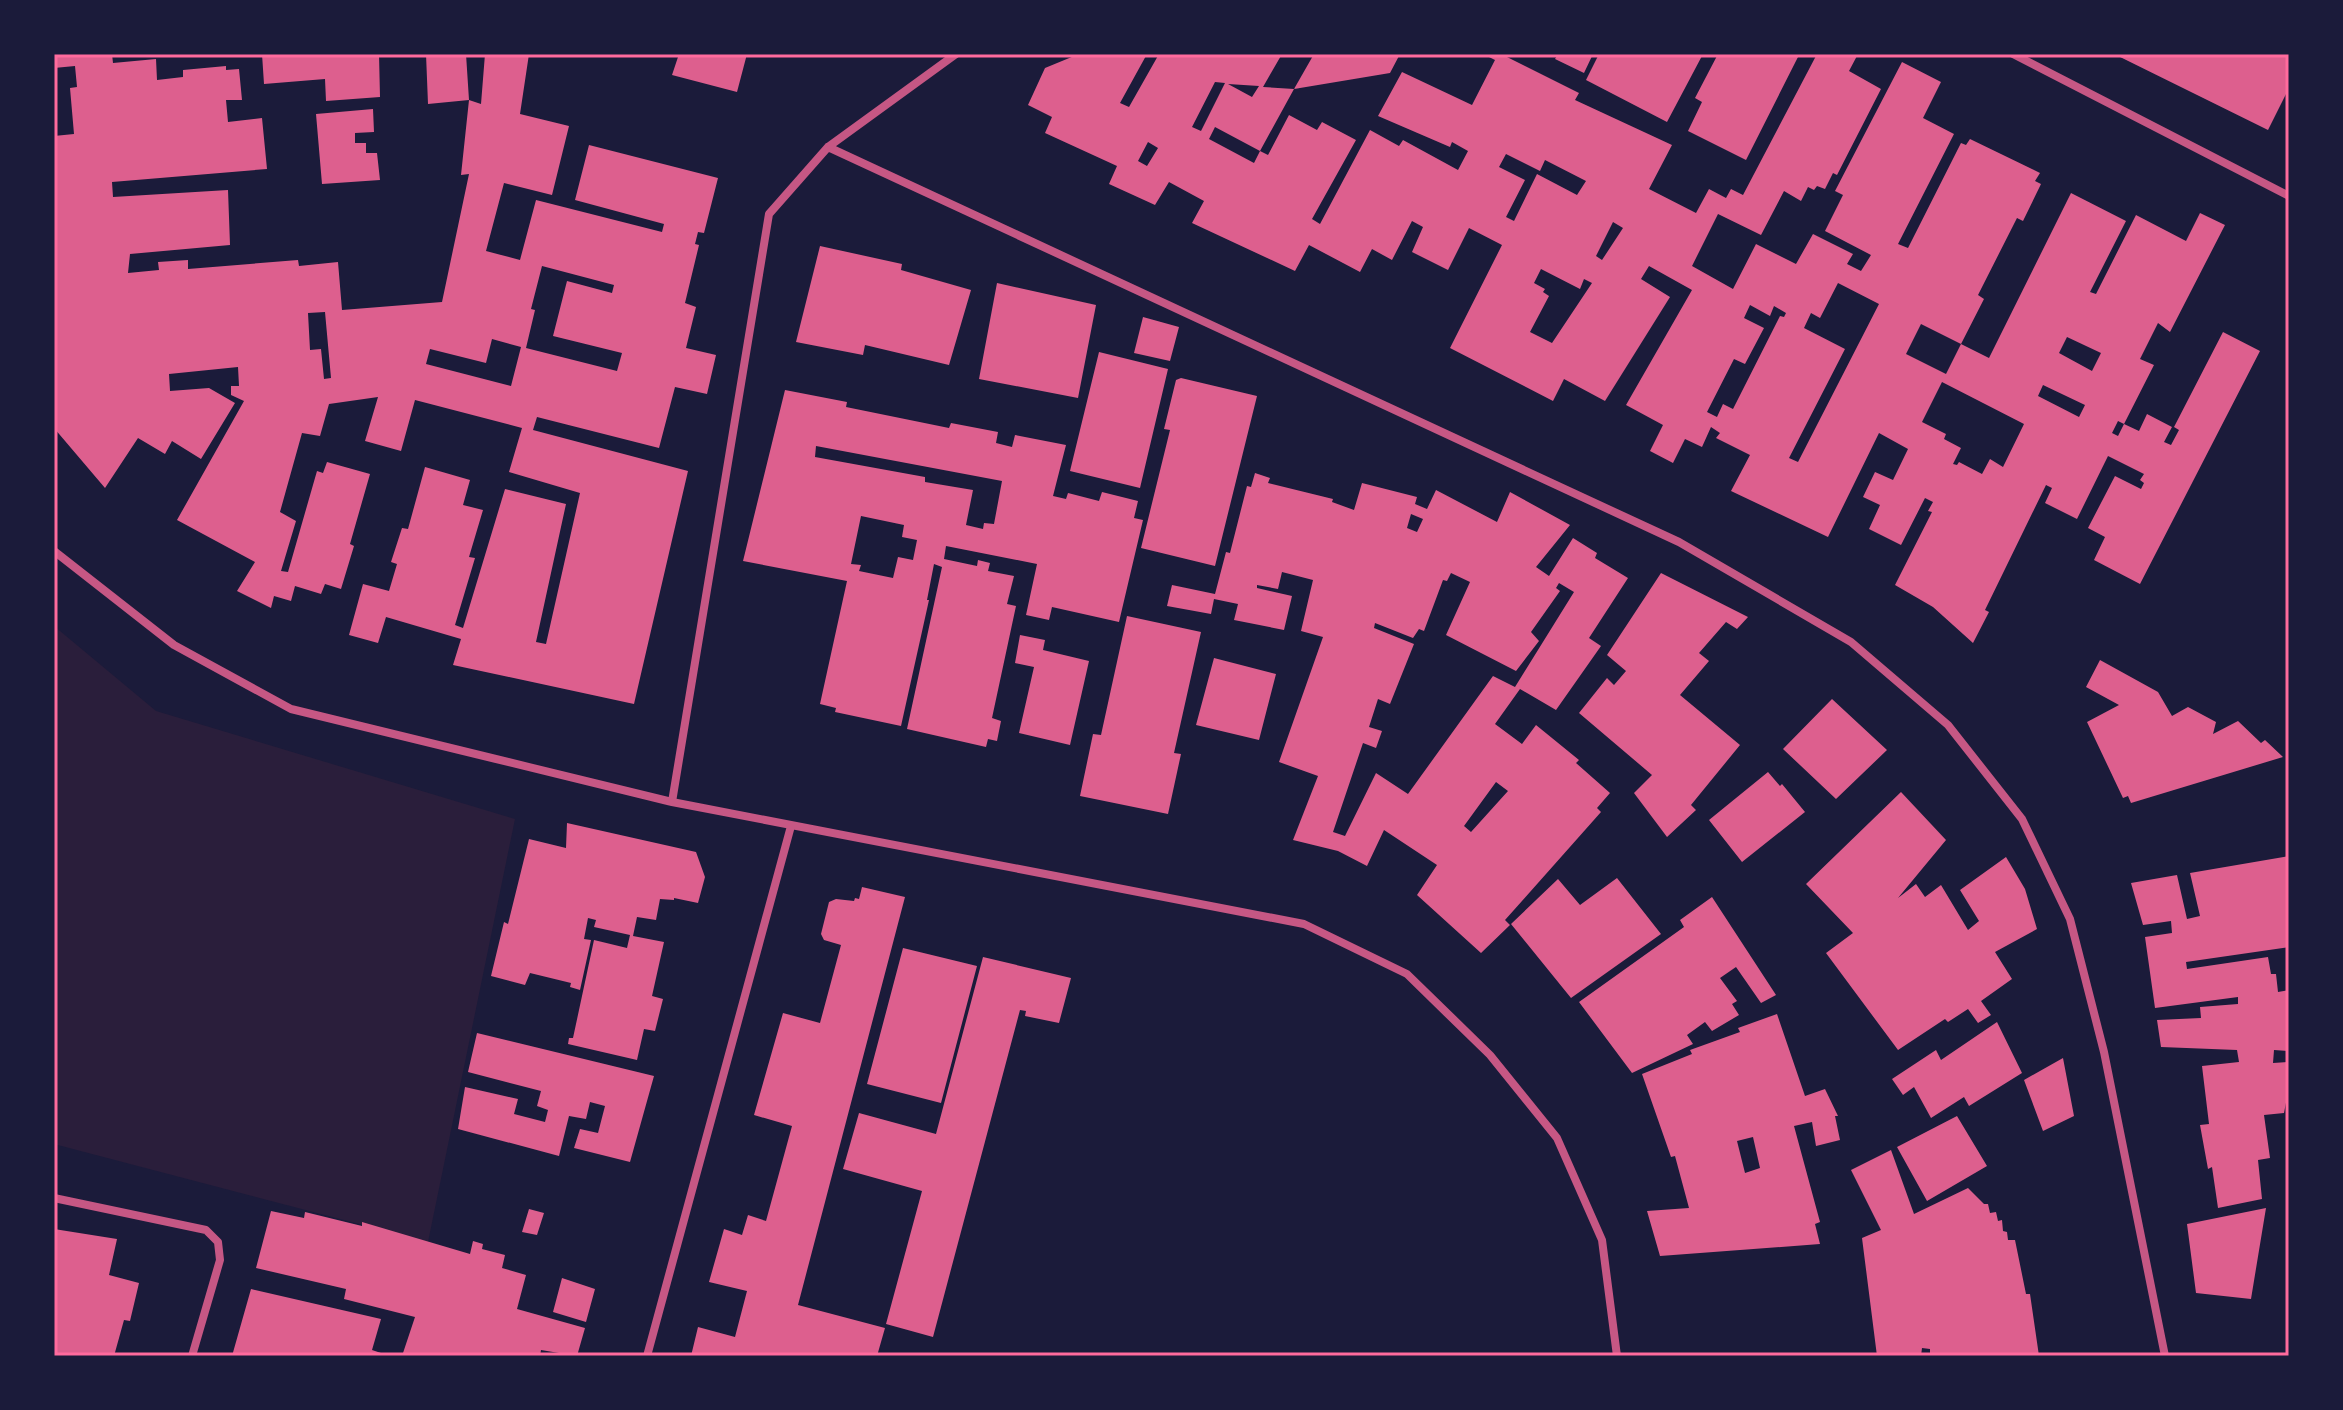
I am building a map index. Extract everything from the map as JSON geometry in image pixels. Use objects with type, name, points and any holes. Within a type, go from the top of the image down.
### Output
[{"type":"street","points":[[672,802],[769,214],[828,147],[956,54]]},
{"type":"street","points":[[2013,54],[2289,196]]},
{"type":"street","points":[[828,147],[1679,542],[1851,642],[1948,725],[2022,819],[2070,919],[2104,1052],[2165,1356]]},
{"type":"street","points":[[54,551],[174,645],[291,709],[672,802],[1304,924],[1407,974],[1490,1055],[1557,1138],[1602,1240],[1617,1356]]},
{"type":"street","points":[[647,1356],[791,826]]},
{"type":"street","points":[[54,1198],[206,1230],[218,1242],[220,1260],[192,1356]]},
{"type":"shaded area","points":[[54,626],[156,711],[515,819],[428,1242],[54,1144]]},
{"type":"building","points":[[54,54],[112,54],[113,63],[156,59],[157,80],[183,77],[183,70],[226,66],[226,70],[239,69],[242,100],[226,100],[228,122],[262,118],[267,169],[112,182],[113,197],[228,190],[230,245],[130,254],[128,273],[159,270],[158,262],[188,260],[188,269],[298,260],[299,266],[338,262],[342,310],[442,302],[469,174],[461,175],[469,100],[481,104],[485,54],[529,54],[520,114],[569,126],[552,195],[504,183],[486,251],[520,260],[536,200],[662,232],[664,224],[575,200],[589,145],[718,178],[704,233],[698,232],[695,244],[699,245],[685,303],[696,307],[686,348],[716,355],[707,394],[675,387],[659,448],[537,417],[533,430],[688,471],[634,704],[453,665],[461,639],[386,617],[378,643],[349,635],[363,584],[389,591],[397,564],[391,562],[402,528],[408,529],[425,467],[470,480],[463,505],[483,510],[469,557],[475,558],[455,625],[463,628],[505,489],[566,504],[536,642],[546,644],[580,493],[509,472],[522,428],[415,400],[401,451],[365,441],[378,397],[329,404],[320,436],[302,433],[280,512],[296,521],[281,571],[288,572],[317,471],[323,473],[327,462],[370,474],[350,544],[354,546],[341,589],[325,584],[321,594],[295,586],[291,601],[274,596],[271,608],[237,591],[255,562],[177,520],[244,401],[231,395],[231,386],[239,386],[238,367],[169,374],[170,391],[209,388],[235,403],[201,459],[172,441],[165,454],[138,438],[105,488],[54,428],[54,136],[74,134],[70,88],[77,87],[75,66],[54,68]],"holes":[[[542,266],[614,285],[612,293],[567,281],[553,336],[622,353],[617,371],[526,348],[535,310],[531,309]],[[325,312],[331,378],[324,379],[321,349],[310,350],[308,313]],[[492,339],[521,347],[511,386],[426,364],[430,349],[486,363]]]},
{"type":"building","points":[[262,54],[379,54],[380,97],[326,101],[325,79],[264,84]]},
{"type":"building","points":[[426,54],[466,54],[469,100],[428,104]]},
{"type":"building","points":[[679,54],[747,54],[737,92],[672,75]]},
{"type":"building","points":[[1079,54],[1147,54],[1120,103],[1129,107],[1159,54],[1282,54],[1263,87],[1294,89],[1260,151],[1268,155],[1289,115],[1317,130],[1322,122],[1356,140],[1312,219],[1320,224],[1370,130],[1399,146],[1403,140],[1458,170],[1468,151],[1452,142],[1450,147],[1378,116],[1402,72],[1472,105],[1495,60],[1483,54],[1501,54],[1579,93],[1575,100],[1672,145],[1649,189],[1696,213],[1709,189],[1726,198],[1731,189],[1743,195],[1817,54],[1858,54],[1849,71],[1881,89],[1837,175],[1833,173],[1825,189],[1808,187],[1801,201],[1784,191],[1761,235],[1718,214],[1692,266],[1733,289],[1756,244],[1796,264],[1813,234],[1853,254],[1847,264],[1861,271],[1871,255],[1825,231],[1843,195],[1835,191],[1902,62],[1941,82],[1923,118],[1954,134],[1898,244],[1908,248],[1961,143],[1966,145],[1970,139],[2040,173],[2035,181],[2041,184],[2023,221],[2017,218],[1978,295],[1984,299],[1961,344],[1989,358],[2071,193],[2126,221],[2090,292],[2096,294],[2136,215],[2186,241],[2200,213],[2225,225],[2170,332],[2158,323],[2140,359],[2154,365],[2124,424],[2139,431],[2147,414],[2172,427],[2164,442],[2171,445],[2179,430],[2174,427],[2223,332],[2260,351],[2140,584],[2094,560],[2105,537],[2088,528],[2115,476],[2141,489],[2144,483],[2140,480],[2144,474],[2108,456],[2077,519],[2045,503],[2052,488],[2046,485],[1985,610],[1989,612],[1973,643],[1933,607],[1895,585],[1932,512],[1928,511],[1933,502],[1925,498],[1901,545],[1869,529],[1880,505],[1863,497],[1875,472],[1893,480],[1908,449],[1879,433],[1828,537],[1731,491],[1750,455],[1716,438],[1720,433],[1711,427],[1702,447],[1685,439],[1673,463],[1650,451],[1663,425],[1626,405],[1692,290],[1649,266],[1641,279],[1670,297],[1605,401],[1564,379],[1553,401],[1450,348],[1502,245],[1469,228],[1448,270],[1412,252],[1423,227],[1412,221],[1392,260],[1372,249],[1360,272],[1309,245],[1295,271],[1192,223],[1204,201],[1169,182],[1155,205],[1109,184],[1117,166],[1045,133],[1052,117],[1028,105],[1045,68]],"holes":[[[1215,82],[1225,83],[1201,131],[1192,127]],[[1228,84],[1259,86],[1252,97]],[[1215,127],[1260,151],[1254,163],[1209,139]],[[1148,142],[1158,148],[1147,166],[1138,161]],[[1506,154],[1540,171],[1545,160],[1586,181],[1577,195],[1537,174],[1514,221],[1506,217],[1525,180],[1499,167]],[[1613,222],[1623,228],[1602,260],[1596,256]],[[1541,269],[1580,289],[1584,279],[1592,283],[1552,343],[1530,332],[1549,296],[1543,292],[1545,289],[1534,283]],[[1838,283],[1879,304],[1798,462],[1789,458],[1845,349],[1804,328],[1811,313],[1820,318]],[[1750,305],[1770,316],[1774,306],[1786,313],[1784,317],[1780,316],[1733,409],[1723,404],[1717,417],[1707,412],[1734,359],[1745,364],[1764,328],[1744,318]],[[1921,324],[1961,344],[1946,374],[1906,354]],[[2067,337],[2101,353],[2092,371],[2059,353]],[[1942,382],[2024,424],[2003,467],[1990,459],[1982,474],[1959,462],[1953,464],[1961,448],[1944,439],[1946,434],[1922,422]],[[2043,385],[2085,405],[2079,417],[2038,396]],[[2118,421],[2124,424],[2118,436],[2112,433]]]},
{"type":"building","points":[[1314,54],[1400,54],[1390,73],[1294,89]]},
{"type":"building","points":[[1558,54],[1593,54],[1584,73],[1555,59]]},
{"type":"building","points":[[1599,54],[1703,54],[1667,122],[1586,80]]},
{"type":"building","points":[[1718,54],[1799,55],[1746,160],[1688,131],[1702,102],[1695,98]]},
{"type":"building","points":[[2114,54],[2236,54],[2241,57],[2243,54],[2289,54],[2289,95],[2286,94],[2268,130]]},
{"type":"building","points":[[373,109],[374,132],[355,133],[355,143],[366,143],[366,153],[377,153],[380,180],[322,184],[316,114]]},
{"type":"building","points":[[820,246],[902,264],[901,270],[971,290],[949,365],[865,345],[863,355],[796,342]]},
{"type":"building","points":[[997,283],[1096,305],[1078,398],[979,379]]},
{"type":"building","points":[[1143,317],[1179,327],[1170,361],[1134,353]]},
{"type":"building","points":[[1099,352],[1168,369],[1140,488],[1070,471]]},
{"type":"building","points":[[1181,378],[1257,396],[1215,566],[1141,548],[1170,430],[1164,429],[1176,380]]},
{"type":"building","points":[[785,390],[847,402],[846,407],[949,428],[951,423],[998,432],[996,443],[1012,447],[1015,435],[1066,445],[1053,496],[1066,499],[1068,493],[1099,501],[1102,492],[1138,501],[1134,518],[1143,520],[1119,622],[1052,607],[1049,620],[1026,615],[1037,564],[946,546],[944,559],[977,566],[978,560],[990,563],[988,571],[1014,576],[1007,604],[1016,606],[992,718],[1001,721],[997,741],[988,739],[986,747],[907,729],[942,567],[934,564],[901,726],[835,712],[836,708],[820,704],[847,581],[743,561]],"holes":[[[816,446],[1002,481],[994,524],[984,523],[983,529],[966,525],[973,490],[925,482],[925,477],[815,457]],[[861,516],[904,525],[902,537],[917,540],[913,560],[898,557],[893,578],[859,571],[861,565],[851,564]]]},
{"type":"building","points":[[1255,473],[1270,478],[1268,483],[1333,499],[1332,502],[1354,510],[1362,483],[1417,497],[1415,504],[1427,509],[1436,490],[1497,522],[1510,492],[1570,525],[1536,567],[1549,576],[1573,538],[1597,553],[1595,558],[1628,578],[1589,638],[1601,646],[1556,710],[1520,689],[1495,724],[1522,744],[1536,725],[1579,760],[1576,763],[1610,793],[1597,808],[1601,812],[1505,920],[1510,925],[1481,953],[1417,895],[1437,865],[1384,830],[1367,866],[1338,851],[1293,840],[1318,776],[1279,762],[1323,637],[1301,631],[1313,580],[1282,572],[1278,589],[1257,585],[1257,588],[1292,596],[1284,630],[1234,620],[1238,604],[1214,599],[1211,614],[1167,606],[1172,585],[1215,594],[1226,552],[1230,553],[1247,486],[1251,487]],"holes":[[[1411,514],[1423,519],[1417,532],[1407,528]],[[1451,573],[1470,582],[1446,635],[1516,671],[1539,641],[1531,632],[1560,591],[1556,588],[1559,583],[1574,592],[1515,687],[1493,676],[1408,794],[1376,773],[1345,836],[1333,832],[1363,743],[1376,748],[1382,731],[1369,727],[1378,699],[1390,704],[1414,644],[1374,628],[1375,623],[1413,638],[1419,629],[1424,631],[1443,580],[1447,581]],[[1496,782],[1508,791],[1471,832],[1464,826]]]},
{"type":"building","points":[[1661,573],[1748,617],[1737,629],[1726,622],[1699,653],[1709,661],[1680,695],[1740,745],[1691,805],[1696,810],[1667,837],[1634,793],[1652,775],[1579,713],[1607,678],[1614,685],[1626,671],[1607,655]]},
{"type":"building","points":[[1127,616],[1201,632],[1174,753],[1181,754],[1168,814],[1080,796],[1093,734],[1101,735]]},
{"type":"building","points":[[1020,635],[1045,640],[1043,650],[1089,661],[1070,745],[1019,733],[1034,667],[1015,663]]},
{"type":"building","points":[[1214,658],[1276,674],[1259,740],[1196,725]]},
{"type":"building","points":[[2100,660],[2158,692],[2172,716],[2188,707],[2216,722],[2213,734],[2238,721],[2261,743],[2265,740],[2283,757],[2131,803],[2128,796],[2123,798],[2087,722],[2119,705],[2086,687]]},
{"type":"building","points":[[1832,699],[1887,750],[1836,799],[1783,749]]},
{"type":"building","points":[[1768,772],[1805,812],[1742,862],[1709,820]]},
{"type":"building","points":[[1901,792],[1946,840],[1898,898],[1916,884],[1925,897],[1941,885],[1968,930],[1979,921],[1960,890],[2006,857],[2025,889],[2037,929],[1995,952],[2012,979],[1981,1001],[1991,1015],[1978,1023],[1968,1009],[1948,1022],[1945,1019],[1898,1050],[1826,953],[1853,933],[1806,884]]},
{"type":"building","points":[[567,823],[696,852],[705,877],[698,903],[674,898],[660,899],[656,920],[637,917],[633,936],[664,942],[652,996],[663,999],[655,1031],[644,1029],[637,1060],[568,1044],[569,1038],[573,1038],[594,940],[627,948],[630,935],[594,927],[596,920],[588,918],[584,939],[591,940],[580,990],[570,987],[571,983],[530,973],[525,985],[491,976],[504,922],[508,924],[529,839],[566,848]]},
{"type":"building","points":[[2289,856],[2289,947],[2186,962],[2187,969],[2268,957],[2271,974],[2276,974],[2278,992],[2289,990],[2289,1051],[2274,1050],[2273,1063],[2289,1062],[2289,1087],[2284,1113],[2264,1115],[2270,1158],[2258,1160],[2262,1199],[2218,1208],[2212,1167],[2208,1169],[2200,1125],[2209,1124],[2202,1066],[2239,1062],[2237,1050],[2161,1047],[2157,1020],[2201,1018],[2200,1007],[2238,1004],[2238,997],[2155,1008],[2145,937],[2172,933],[2171,921],[2143,925],[2131,883],[2177,875],[2187,919],[2200,916],[2190,873]]},
{"type":"building","points":[[1617,878],[1661,934],[1571,998],[1511,924],[1558,879],[1580,905]]},
{"type":"building","points":[[862,887],[905,897],[798,1305],[885,1328],[877,1356],[691,1356],[698,1327],[735,1337],[747,1291],[709,1282],[724,1229],[742,1235],[748,1215],[766,1221],[792,1126],[754,1115],[783,1013],[820,1023],[841,945],[824,940],[821,934],[829,902],[859,899]]},
{"type":"building","points":[[1712,897],[1776,995],[1761,1003],[1736,967],[1720,978],[1737,1001],[1732,1004],[1739,1015],[1712,1031],[1705,1022],[1687,1035],[1693,1044],[1632,1073],[1579,1002],[1684,927],[1680,920]]},
{"type":"building","points":[[903,948],[977,966],[941,1103],[867,1084]]},
{"type":"building","points":[[983,957],[1071,978],[1059,1023],[1025,1016],[1026,1011],[1020,1010],[933,1337],[886,1324],[922,1191],[843,1169],[859,1113],[936,1134]]},
{"type":"building","points":[[1777,1014],[1805,1096],[1825,1089],[1838,1116],[1835,1116],[1840,1140],[1816,1146],[1812,1122],[1794,1126],[1820,1222],[1815,1224],[1820,1244],[1660,1256],[1647,1211],[1689,1208],[1675,1156],[1671,1157],[1642,1074],[1692,1054],[1690,1050],[1740,1032],[1738,1028]],"holes":[[[1753,1137],[1760,1168],[1745,1173],[1737,1141]]]},
{"type":"building","points":[[1997,1022],[2022,1073],[1969,1106],[1964,1097],[1931,1118],[1914,1087],[1903,1095],[1892,1079],[1936,1050],[1941,1060]]},
{"type":"building","points":[[477,1033],[654,1076],[630,1162],[574,1148],[580,1129],[598,1133],[605,1106],[590,1102],[586,1119],[569,1116],[559,1156],[458,1129],[465,1087],[518,1099],[514,1114],[545,1122],[548,1110],[537,1106],[541,1091],[468,1072]]},
{"type":"building","points":[[2063,1058],[2074,1116],[2043,1131],[2024,1080]]},
{"type":"building","points":[[1957,1116],[1987,1166],[1927,1201],[1897,1147]]},
{"type":"building","points":[[1891,1150],[1914,1214],[1968,1188],[1984,1204],[1988,1204],[1990,1213],[1996,1212],[1998,1221],[2002,1220],[2008,1240],[2015,1240],[2026,1294],[2030,1294],[2039,1356],[1930,1356],[1930,1349],[1922,1348],[1921,1356],[1877,1356],[1862,1238],[1881,1230],[1851,1170]]},
{"type":"building","points":[[2266,1208],[2251,1299],[2196,1293],[2187,1224]]},
{"type":"building","points":[[529,1209],[544,1213],[537,1235],[522,1232]]},
{"type":"building","points":[[271,1211],[304,1218],[305,1212],[362,1226],[362,1222],[470,1254],[473,1241],[483,1244],[482,1249],[505,1255],[502,1268],[526,1275],[517,1309],[585,1328],[577,1356],[541,1350],[540,1356],[402,1356],[415,1317],[344,1299],[346,1289],[256,1268]]},
{"type":"building","points":[[54,1229],[117,1239],[109,1275],[139,1283],[130,1321],[124,1320],[114,1356],[54,1356]]},
{"type":"building","points":[[562,1278],[595,1289],[586,1322],[553,1312]]},
{"type":"building","points":[[251,1289],[381,1319],[372,1350],[390,1356],[232,1356]]}]
